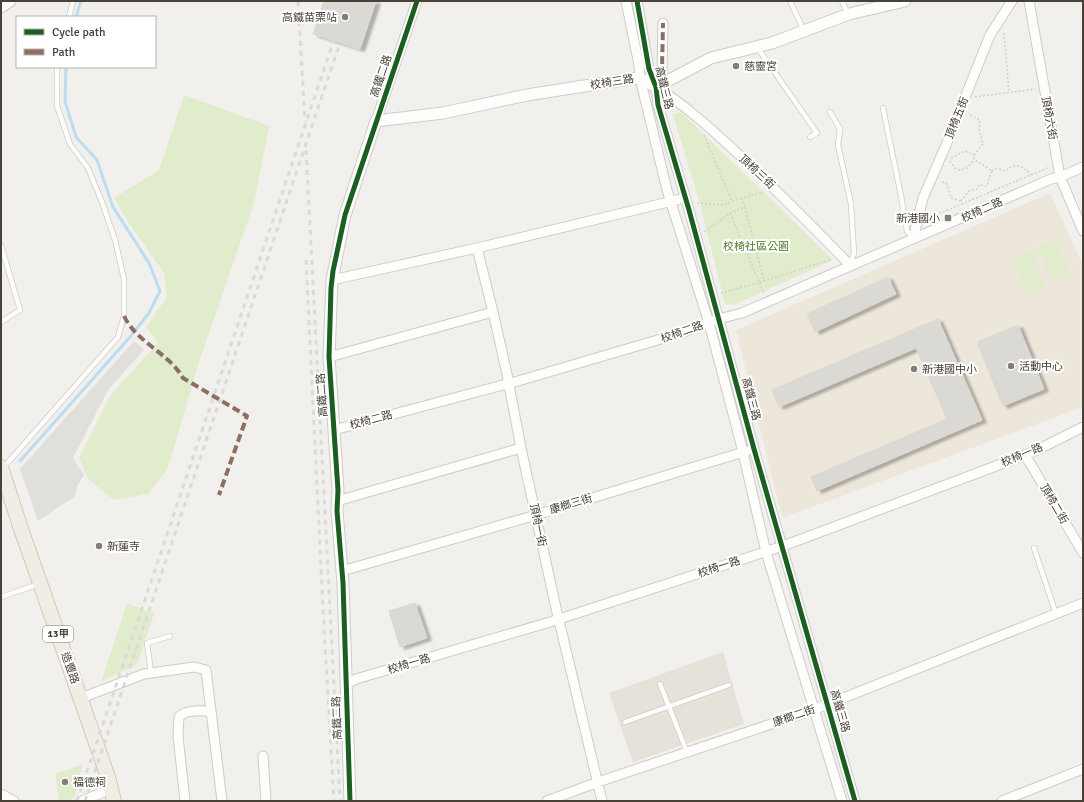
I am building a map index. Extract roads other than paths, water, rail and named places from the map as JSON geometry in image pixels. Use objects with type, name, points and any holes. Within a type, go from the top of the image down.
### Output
[{"type":"main road","name":"造豐路","points":[[1,469],[81,698],[113,795]]},
{"type":"street","points":[[1,7],[10,1]]},
{"type":"street","name":"高鐵二路","points":[[350,801],[342,571],[329,357],[332,280],[345,215],[417,1]]},
{"type":"street","name":"高鐵三路","points":[[626,1],[639,65],[640,78],[671,201],[709,323],[743,452],[766,552],[842,801]]},
{"type":"street","name":"高鐵三路","points":[[637,1],[649,69],[656,87],[658,105],[754,449],[855,801]]},
{"type":"street","points":[[656,87],[711,58],[772,43],[849,14],[905,1]]},
{"type":"street","name":"頂椅五街","points":[[913,239],[923,198],[990,35],[1012,1]]},
{"type":"street","name":"頂椅六街","points":[[1029,1],[1060,177],[1083,231]]},
{"type":"street","points":[[656,87],[662,72],[662,23]]},
{"type":"street","name":"校椅三路","points":[[376,121],[443,113],[527,95],[640,78],[656,87]]},
{"type":"street","name":"頂椅三街","points":[[656,87],[674,98],[710,128],[776,190],[850,265]]},
{"type":"street","name":"校椅二路","points":[[334,430],[509,384],[678,334],[718,319],[742,313],[850,265],[1051,179],[1060,177],[1083,167]]},
{"type":"street","points":[[332,280],[477,248],[685,198]]},
{"type":"street","name":"頂椅一街","points":[[477,248],[509,384],[521,448],[558,619],[602,801]]},
{"type":"street","points":[[329,357],[493,312]]},
{"type":"street","name":"校椅一路","points":[[346,684],[356,679],[558,619],[766,552],[1024,455],[1083,427]]},
{"type":"street","points":[[337,501],[521,448]]},
{"type":"street","name":"康榔三街","points":[[342,571],[536,515],[754,449]]},
{"type":"street","name":"頂椅二街","points":[[1024,455],[1083,553]]},
{"type":"street","name":"康榔二街","points":[[547,801],[598,782],[814,710],[1083,603]]},
{"type":"street","points":[[81,698],[144,674],[194,667],[206,670],[222,801]]},
{"type":"street","points":[[185,801],[178,736],[179,717],[188,712],[211,711]]},
{"type":"street","points":[[263,756],[266,801]]},
{"type":"street","points":[[1002,801],[1083,769]]},
{"type":"street","points":[[1,794],[14,801]]},
{"type":"street","points":[[82,801],[113,795]]},
{"type":"lane","points":[[69,16],[73,1]]},
{"type":"lane","points":[[790,1],[804,31]]},
{"type":"lane","points":[[842,1],[849,14]]},
{"type":"lane","points":[[757,47],[817,133],[810,137]]},
{"type":"lane","points":[[1,469],[118,337],[124,316],[124,279],[115,240],[88,168],[70,144],[66,133],[57,106],[57,68]]},
{"type":"lane","points":[[883,108],[907,232],[913,239]]},
{"type":"lane","points":[[830,112],[840,129],[838,145],[851,204],[854,253],[850,265]]},
{"type":"lane","points":[[1,245],[20,310],[1,322]]},
{"type":"lane","points":[[1034,548],[1056,614]]},
{"type":"lane","points":[[1,598],[40,583]]},
{"type":"lane","points":[[152,673],[147,643],[170,636]]},
{"type":"lane","points":[[660,684],[687,752]]},
{"type":"lane","points":[[624,722],[728,685]]},
{"type":"waterway","points":[[76,16],[81,1]]},
{"type":"waterway","points":[[20,461],[130,337],[149,313],[160,291],[149,263],[113,207],[97,160],[76,137],[65,101],[66,68]]},
{"type":"railway","points":[[298,1],[305,122]]},
{"type":"railway","points":[[77,801],[347,1]]},
{"type":"railway","points":[[85,801],[354,1]]},
{"type":"railway","points":[[306,150],[340,801]]},
{"type":"railway","points":[[306,260],[334,801]]},
{"type":"place","name":"高鐵苗栗站","points":[[345,17]]},
{"type":"place","name":"慈靈宮","points":[[736,66]]},
{"type":"place","name":"新港國小","points":[[948,218]]},
{"type":"place","name":"活動中心","points":[[1011,366]]},
{"type":"place","name":"新港國中小","points":[[914,369]]},
{"type":"place","name":"新蓮寺","points":[[99,546]]},
{"type":"place","name":"福德祠","points":[[65,782]]},
{"type":"park label","name":"校椅社區公園","points":[[756,246]]}]
